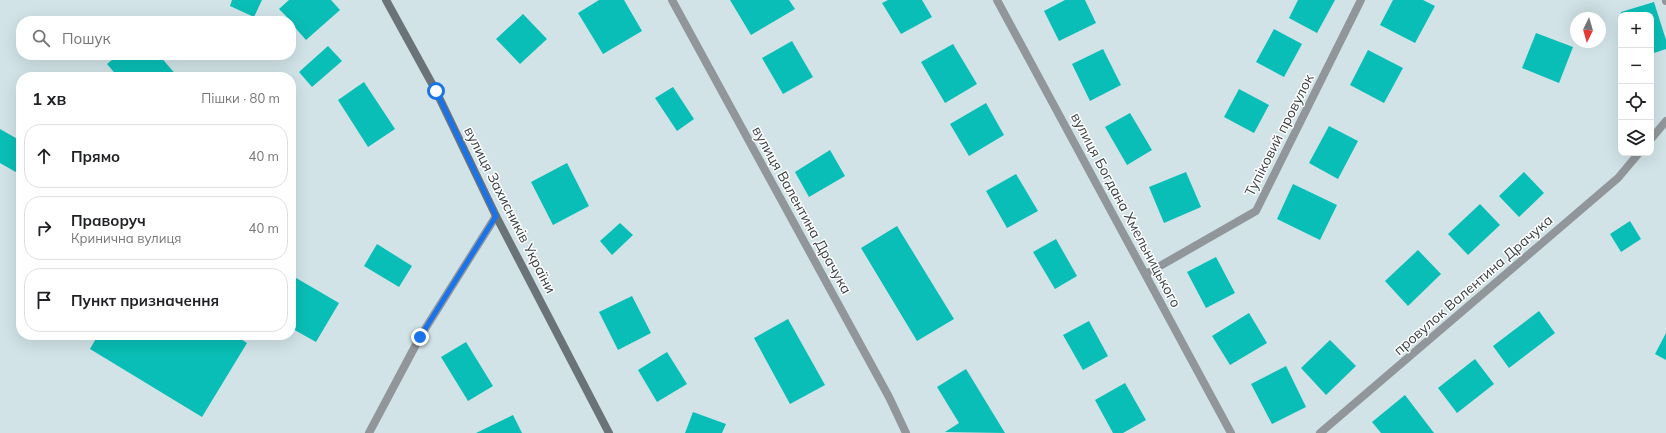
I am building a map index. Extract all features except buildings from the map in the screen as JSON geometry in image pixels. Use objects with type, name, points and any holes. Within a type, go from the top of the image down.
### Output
[{"type":"main road","name":"вулиця Захисників України","points":[[386,0],[436,91],[496,216],[609,433]]},
{"type":"street","name":"вулиця Валентина Драчука","points":[[672,0],[889,397],[906,433]]},
{"type":"street","name":"вулиця Богдана Хмельницького","points":[[997,0],[1231,433]]},
{"type":"street","name":"Тупіковий провулок","points":[[1146,274],[1256,211],[1361,0]]},
{"type":"street","points":[[1654,135],[1666,121]]},
{"type":"street","name":"провулок Валентина Драчука","points":[[1320,433],[1618,178],[1636,156]]},
{"type":"street","points":[[369,433],[420,337],[496,216]]},
{"type":"route","points":[[420,337],[496,216],[436,91]]}]
